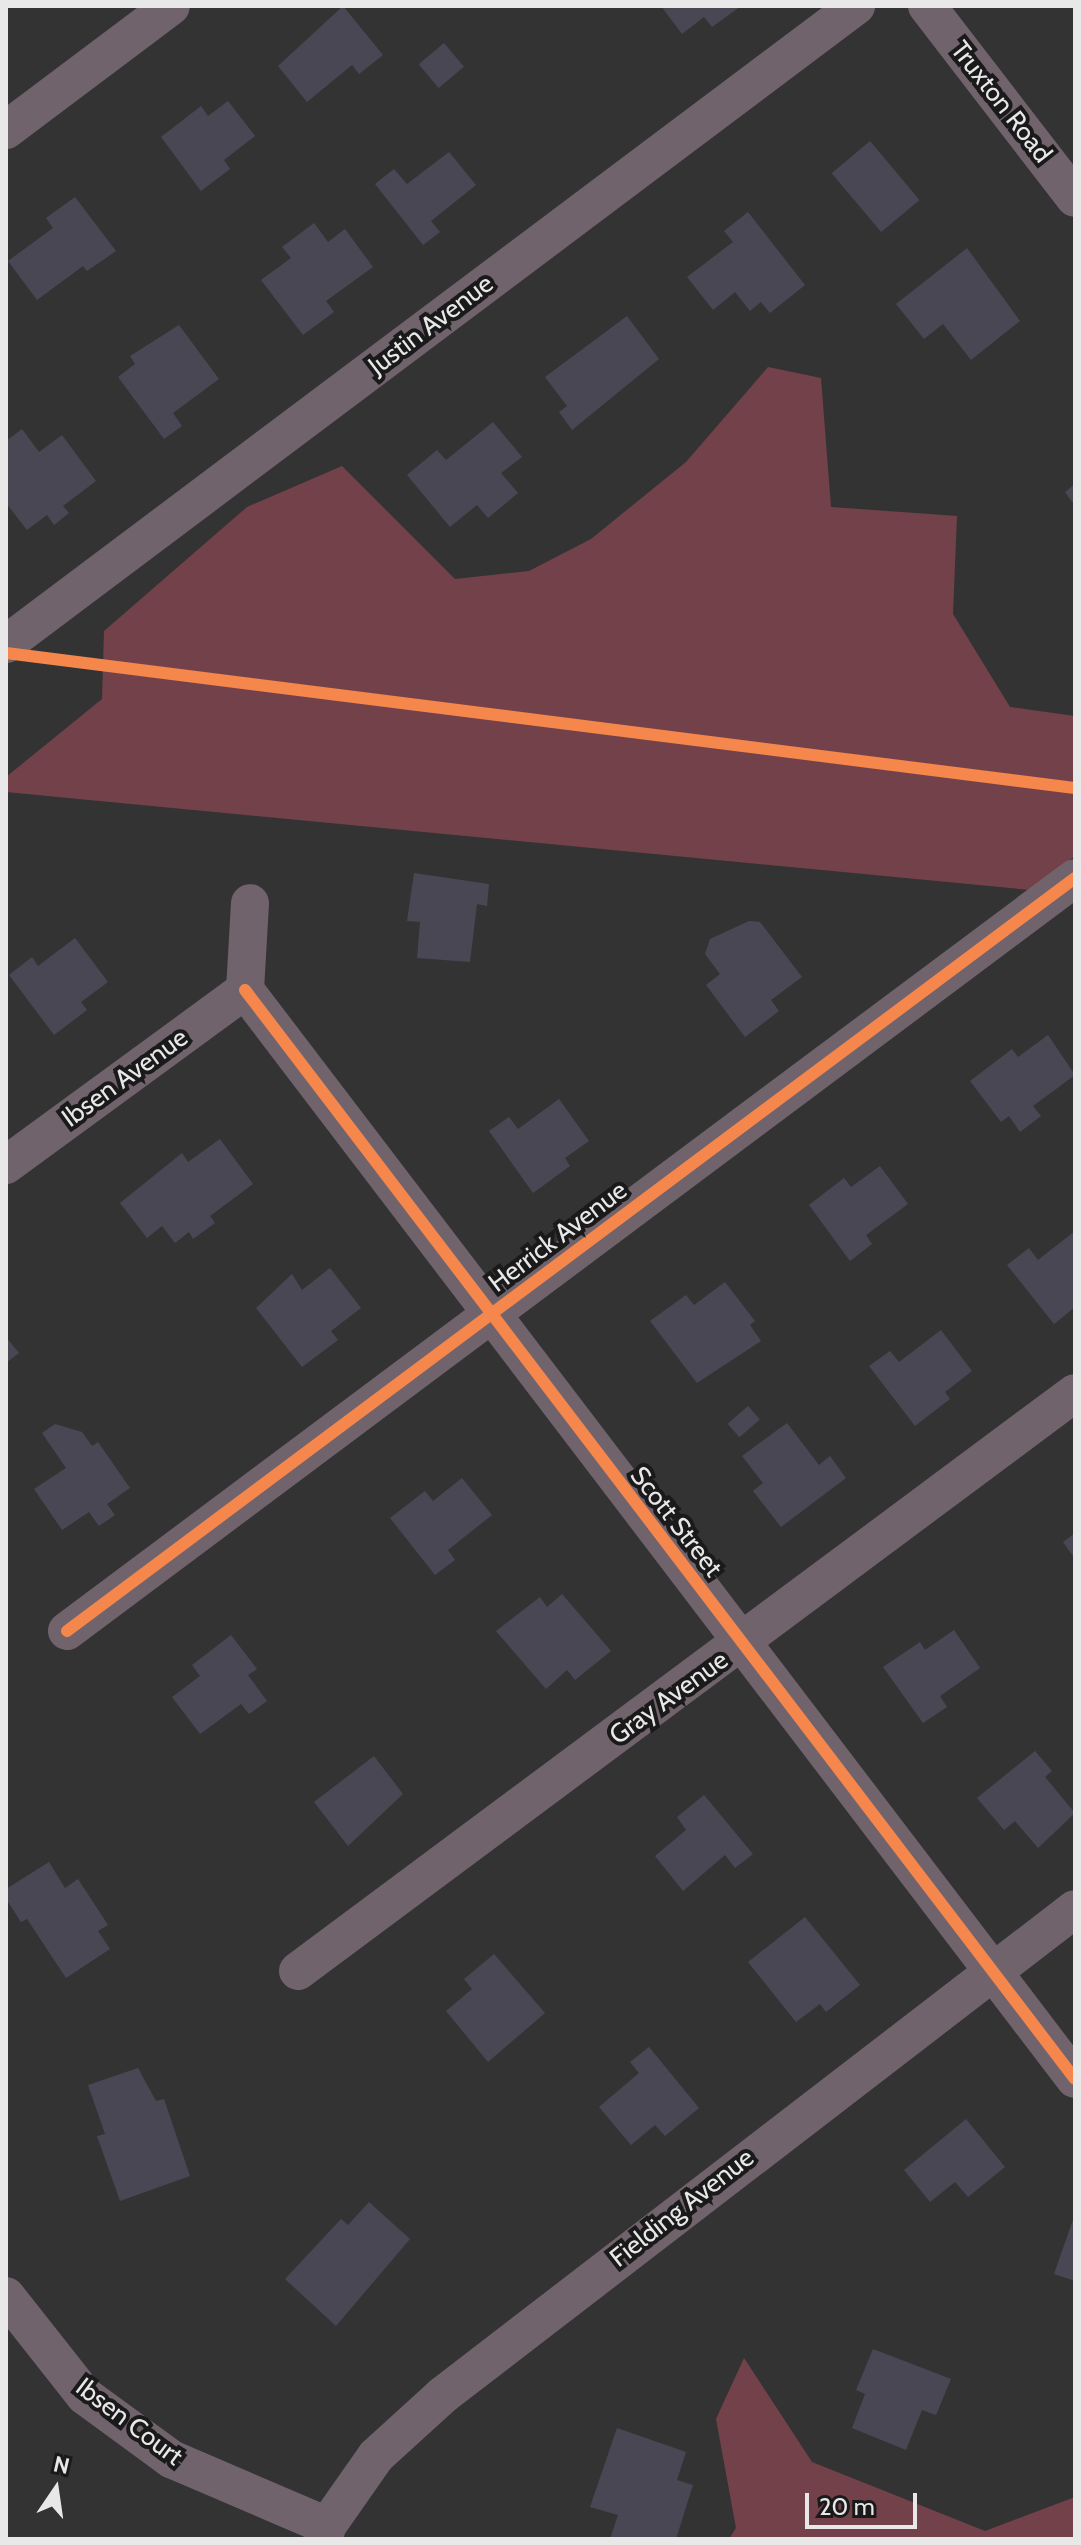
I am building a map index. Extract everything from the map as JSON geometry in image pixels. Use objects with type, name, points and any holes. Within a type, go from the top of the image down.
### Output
[{"type":"street","points":[[6,130],[171,6]]},
{"type":"street","name":"Justin Avenue","points":[[6,644],[856,6]]},
{"type":"street","name":"Truxton Road","points":[[927,6],[1075,198]]},
{"type":"street","name":"Herrick Avenue","points":[[67,1631],[1075,878]]},
{"type":"street","points":[[245,990],[250,903]]},
{"type":"street","name":"Scott Street","points":[[245,990],[991,1974],[1075,2079]]},
{"type":"street","name":"Ibsen Avenue","points":[[6,1165],[245,990]]},
{"type":"street","name":"Gray Avenue","points":[[298,1971],[743,1644],[1075,1393]]},
{"type":"street","name":"Fielding Avenue","points":[[325,2532],[376,2456],[443,2395],[1075,1909]]},
{"type":"street","name":"Ibsen Court","points":[[6,2296],[85,2396],[171,2459],[325,2532]]},
{"type":"shaded area","points":[[768,367],[821,378],[831,507],[957,516],[953,614],[1010,707],[1075,716],[1075,856],[1030,890],[6,792],[6,777],[102,699],[104,631],[247,507],[342,466],[455,579],[529,571],[591,539],[686,462]]},
{"type":"shaded area","points":[[744,2358],[812,2462],[985,2531],[1075,2497],[1075,2539],[729,2539],[736,2528],[716,2419]]},
{"type":"building","points":[[343,6],[383,55],[359,74],[352,65],[307,102],[278,66]]},
{"type":"building","points":[[661,6],[741,6],[712,27],[704,17],[682,34]]},
{"type":"building","points":[[444,43],[464,67],[439,88],[419,64]]},
{"type":"building","points":[[228,101],[255,136],[224,160],[230,169],[201,191],[161,137],[201,106],[208,116]]},
{"type":"building","points":[[870,141],[919,200],[881,232],[832,173]]},
{"type":"building","points":[[449,152],[476,185],[431,221],[440,232],[423,245],[375,184],[394,169],[407,184]]},
{"type":"building","points":[[75,197],[116,251],[87,271],[83,266],[37,300],[8,261],[53,228],[46,218]]},
{"type":"building","points":[[748,212],[805,285],[770,313],[761,302],[750,311],[735,292],[713,310],[687,277],[733,242],[724,231]]},
{"type":"building","points":[[314,223],[328,242],[345,229],[373,267],[326,301],[334,312],[303,335],[261,280],[291,258],[282,247]]},
{"type":"building","points":[[967,248],[1020,321],[971,360],[943,324],[924,339],[896,304]]},
{"type":"building","points":[[627,316],[659,359],[572,430],[559,412],[567,406],[545,377]]},
{"type":"building","points":[[179,325],[219,379],[173,413],[182,426],[164,439],[118,377],[135,364],[130,356]]},
{"type":"building","points":[[493,422],[522,457],[501,473],[518,493],[488,518],[477,505],[450,527],[407,475],[437,450],[446,460]]},
{"type":"building","points":[[22,429],[39,452],[62,435],[96,481],[63,506],[69,513],[54,525],[47,515],[27,530],[6,503],[6,441]]},
{"type":"building","points":[[1075,484],[1075,506],[1065,492]]},
{"type":"building","points":[[414,873],[489,884],[487,906],[477,904],[470,962],[417,958],[420,922],[407,921]]},
{"type":"building","points":[[749,921],[760,922],[802,977],[771,1000],[779,1011],[745,1037],[706,985],[720,974],[705,954],[710,939]]},
{"type":"building","points":[[75,938],[108,982],[81,1002],[87,1010],[54,1035],[9,975],[32,957],[38,966]]},
{"type":"building","points":[[1048,1035],[1075,1075],[1033,1106],[1041,1116],[1020,1132],[1009,1116],[1001,1122],[970,1081],[1012,1049],[1018,1057]]},
{"type":"building","points":[[559,1099],[589,1141],[565,1158],[570,1166],[533,1193],[489,1131],[509,1117],[518,1129]]},
{"type":"building","points":[[220,1139],[253,1184],[210,1216],[215,1223],[193,1239],[189,1232],[175,1243],[162,1226],[147,1238],[120,1203],[182,1153],[188,1162]]},
{"type":"building","points":[[880,1166],[908,1204],[866,1235],[872,1244],[850,1261],[809,1205],[844,1178],[851,1187]]},
{"type":"building","points":[[1075,1231],[1075,1307],[1054,1324],[1007,1265],[1029,1248],[1038,1260]]},
{"type":"building","points":[[330,1268],[361,1308],[331,1331],[338,1340],[302,1367],[256,1308],[292,1274],[302,1290]]},
{"type":"building","points":[[725,1282],[755,1321],[750,1325],[761,1341],[697,1383],[650,1321],[686,1295],[694,1305]]},
{"type":"building","points":[[941,1330],[972,1371],[945,1392],[950,1399],[915,1426],[869,1366],[890,1351],[899,1362]]},
{"type":"building","points":[[6,1337],[19,1353],[6,1363]]},
{"type":"building","points":[[748,1406],[760,1420],[739,1437],[728,1424]]},
{"type":"building","points":[[787,1423],[819,1465],[830,1456],[846,1478],[781,1527],[753,1491],[763,1483],[742,1456]]},
{"type":"building","points":[[55,1424],[82,1432],[92,1446],[98,1442],[130,1488],[107,1504],[115,1515],[99,1526],[89,1512],[62,1530],[34,1489],[66,1468],[42,1433]]},
{"type":"building","points":[[462,1478],[492,1515],[448,1550],[455,1560],[435,1575],[390,1518],[425,1491],[433,1501]]},
{"type":"building","points":[[1075,1533],[1075,1559],[1063,1542]]},
{"type":"building","points":[[562,1594],[611,1651],[575,1680],[567,1670],[546,1689],[496,1631],[540,1597],[547,1607]]},
{"type":"building","points":[[954,1630],[980,1668],[940,1696],[947,1707],[923,1723],[883,1667],[920,1642],[925,1650]]},
{"type":"building","points":[[231,1635],[257,1669],[248,1675],[267,1701],[249,1714],[241,1704],[200,1734],[172,1697],[200,1676],[192,1665]]},
{"type":"building","points":[[1035,1751],[1052,1771],[1045,1777],[1075,1813],[1038,1848],[1015,1821],[1004,1830],[977,1798]]},
{"type":"building","points":[[374,1756],[403,1794],[348,1846],[314,1802]]},
{"type":"building","points":[[704,1795],[753,1854],[735,1868],[725,1855],[683,1891],[655,1856],[686,1830],[677,1817]]},
{"type":"building","points":[[49,1862],[65,1888],[78,1879],[108,1925],[98,1931],[110,1949],[66,1978],[27,1919],[21,1922],[6,1899],[6,1889]]},
{"type":"building","points":[[805,1917],[860,1985],[826,2012],[820,2004],[796,2022],[748,1962]]},
{"type":"building","points":[[494,1954],[545,2013],[488,2062],[446,2011],[472,1989],[464,1979]]},
{"type":"building","points":[[649,2047],[699,2108],[665,2136],[655,2125],[631,2145],[599,2107],[639,2073],[630,2062]]},
{"type":"building","points":[[138,2068],[156,2101],[164,2099],[190,2176],[120,2201],[97,2136],[105,2134],[88,2085]]},
{"type":"building","points":[[966,2119],[1005,2167],[968,2197],[955,2182],[930,2202],[904,2170]]},
{"type":"building","points":[[369,2202],[410,2239],[336,2326],[285,2279],[341,2219],[348,2225]]},
{"type":"building","points":[[1075,2214],[1075,2281],[1054,2274]]},
{"type":"building","points":[[873,2349],[951,2379],[936,2415],[922,2410],[906,2450],[852,2428],[865,2394],[856,2390]]},
{"type":"building","points":[[617,2428],[686,2452],[677,2480],[693,2485],[676,2539],[610,2539],[618,2515],[590,2507]]},
{"type":"cycle path","points":[[6,653],[1075,788]]},
{"type":"cycle path","points":[[67,1631],[1075,878]]},
{"type":"cycle path","points":[[245,990],[1075,2079]]}]
